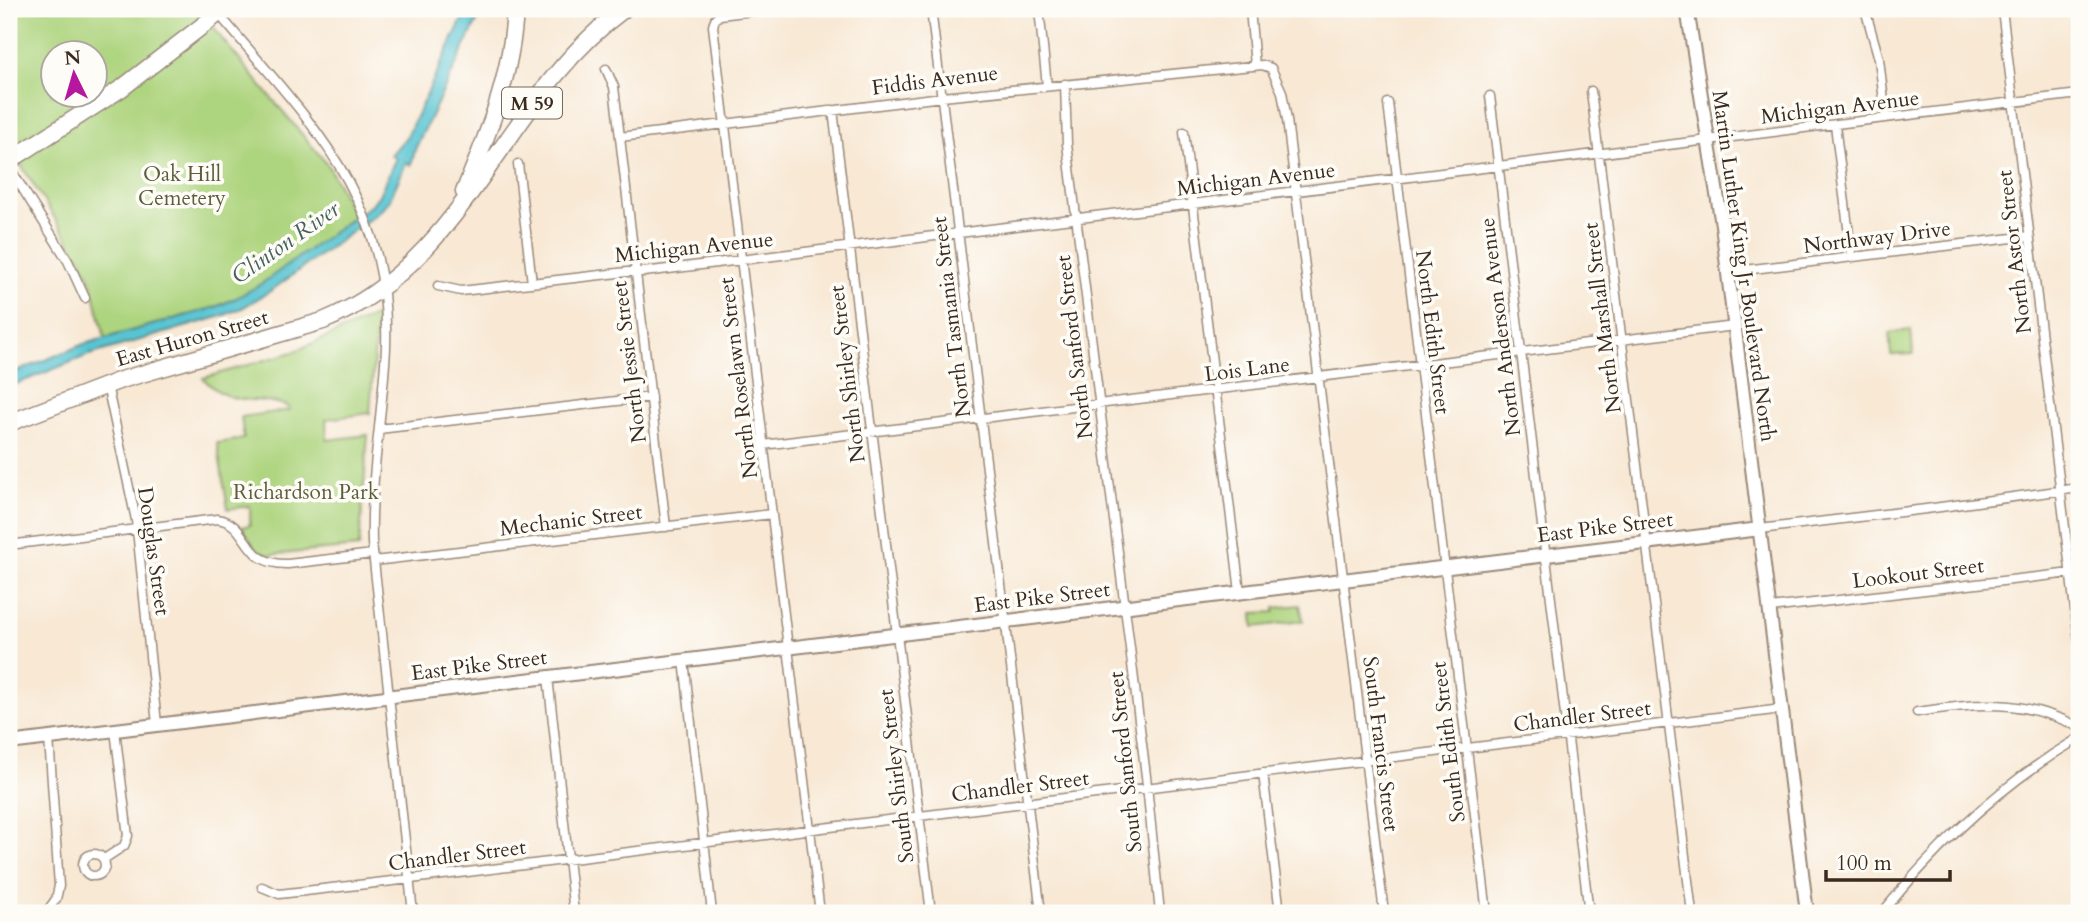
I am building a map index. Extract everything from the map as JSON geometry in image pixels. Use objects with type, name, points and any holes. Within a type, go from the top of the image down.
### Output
[{"type":"highway","points":[[456,210],[501,95],[515,9]]},
{"type":"highway","name":"M 59","points":[[384,288],[425,251],[485,174],[527,109],[553,76],[583,43],[624,9]]},
{"type":"highway","points":[[9,161],[131,82],[219,10]]},
{"type":"highway","name":"East Huron Street","points":[[9,423],[107,384],[323,321],[351,309],[384,288]]},
{"type":"street","name":"North Roselawn Street","points":[[768,9],[723,14],[715,19],[713,26],[820,913]]},
{"type":"street","name":"North Tasmania Street","points":[[931,9],[1041,913]]},
{"type":"street","points":[[1040,9],[1047,86]]},
{"type":"street","points":[[1250,9],[1255,66]]},
{"type":"street","name":"Martin Luther King Jr Boulevard North","points":[[1687,9],[1728,272],[1807,913]]},
{"type":"street","points":[[1865,9],[1877,51],[1886,118]]},
{"type":"street","name":"North Astor Street","points":[[2002,9],[2079,643]]},
{"type":"street","points":[[219,10],[321,137],[346,174],[370,227],[384,288],[386,346],[372,502],[373,558],[413,913]]},
{"type":"street","name":"South Francis Street","points":[[1255,66],[1265,65],[1271,68],[1282,92],[1384,913]]},
{"type":"street","name":"Fiddis Avenue","points":[[620,137],[942,97],[1255,66]]},
{"type":"street","name":"North Jessie Street","points":[[606,69],[614,87],[666,527]]},
{"type":"street","name":"North Sanford Street","points":[[1065,84],[1065,127],[1124,606]]},
{"type":"street","name":"North Marshall Street","points":[[1591,91],[1692,913]]},
{"type":"street","name":"Michigan Avenue","points":[[438,286],[458,291],[741,260],[2079,94]]},
{"type":"street","name":"North Anderson Avenue","points":[[1490,96],[1589,913]]},
{"type":"street","name":"North Edith Street","points":[[1388,103],[1444,566]]},
{"type":"street","name":"North Shirley Street","points":[[833,110],[897,634]]},
{"type":"street","points":[[1835,125],[1852,258]]},
{"type":"street","points":[[1185,132],[1240,592]]},
{"type":"street","points":[[518,164],[532,283]]},
{"type":"street","points":[[9,167],[68,261],[85,298]]},
{"type":"street","name":"Northway Drive","points":[[1728,272],[2029,236]]},
{"type":"street","name":"Lois Lane","points":[[763,445],[1735,326]]},
{"type":"street","name":"Douglas Street","points":[[107,384],[137,528],[157,724]]},
{"type":"street","points":[[379,429],[651,397]]},
{"type":"street","name":"East Pike Street","points":[[9,743],[1646,541],[1926,509],[2079,488]]},
{"type":"street","name":"Mechanic Street","points":[[9,545],[222,519],[234,525],[256,555],[282,564],[373,558],[772,514]]},
{"type":"street","name":"South Edith Street","points":[[1444,566],[1487,913]]},
{"type":"street","name":"Lookout Street","points":[[1770,608],[2071,573]]},
{"type":"street","name":"South Sanford Street","points":[[1124,606],[1160,913]]},
{"type":"street","name":"South Shirley Street","points":[[897,634],[931,913]]},
{"type":"street","points":[[684,660],[712,913]]},
{"type":"street","points":[[548,677],[574,913]]},
{"type":"street","points":[[1917,712],[1973,705],[2013,706],[2051,714],[2079,727]]},
{"type":"street","name":"Chandler Street","points":[[262,887],[279,894],[1782,709]]},
{"type":"street","points":[[104,859],[124,846],[128,836],[115,730]]},
{"type":"street","points":[[46,913],[56,899],[59,886],[49,738]]},
{"type":"street","points":[[1882,913],[1933,855],[1980,811],[2036,766],[2079,738]]},
{"type":"street","points":[[1263,773],[1280,913]]},
{"type":"green space","name":"Oak Hill Cemetery","points":[[9,9],[201,9],[222,39],[328,165],[354,216],[281,272],[235,299],[187,316],[105,338],[90,278],[9,146]]},
{"type":"green space","name":"Richardson Park","points":[[377,315],[370,413],[326,419],[327,440],[368,435],[359,547],[267,555],[255,548],[242,527],[250,525],[250,506],[228,509],[217,443],[244,439],[241,417],[290,410],[289,407],[266,401],[235,398],[214,388],[203,378],[293,352]]},
{"type":"green space","points":[[1911,330],[1913,354],[1891,355],[1889,333]]},
{"type":"green space","points":[[1300,605],[1303,621],[1254,627],[1253,613],[1275,612],[1275,608]]},
{"type":"water","points":[[467,9],[483,9],[416,147],[411,165],[406,163],[389,201],[379,212],[272,290],[242,308],[89,355],[9,387],[9,375],[84,344],[216,307],[236,298],[261,284],[371,205],[379,195],[396,158],[391,155],[407,136]]},
{"type":"water label","name":"Clinton River","points":[[285,242]]}]
